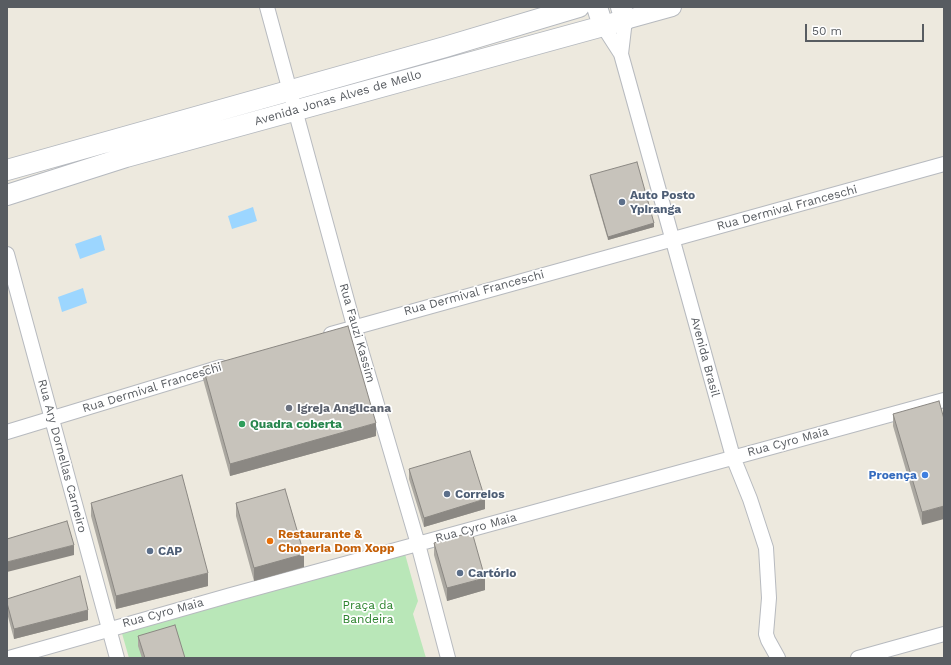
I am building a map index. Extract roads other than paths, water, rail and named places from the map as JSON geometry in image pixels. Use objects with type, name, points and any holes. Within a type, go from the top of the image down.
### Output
[{"type":"main road","name":"Avenida Jonas Alves de Mello","points":[[7,170],[445,47],[579,7]]},
{"type":"main road","name":"Avenida Brasil","points":[[597,7],[603,26]]},
{"type":"main road","name":"Avenida Jonas Alves de Mello","points":[[7,195],[126,157],[296,109],[603,26],[623,14]]},
{"type":"street","name":"Rua Fauzi Kassim","points":[[267,7],[354,326],[418,544],[448,658]]},
{"type":"street","name":"Avenida Jonas Alves de Mello","points":[[623,14],[672,7]]},
{"type":"street","name":"Avenida Brasil","points":[[621,54],[623,14]]},
{"type":"street","name":"Avenida Brasil","points":[[603,26],[621,54],[733,457],[750,499],[766,548],[769,598],[766,634],[778,658]]},
{"type":"street","name":"Rua Dermival Franceschi","points":[[316,338],[354,326],[944,164]]},
{"type":"street","name":"Rua Ary Dornellas Carneiro","points":[[7,254],[117,658]]},
{"type":"street","name":"Rua Dermival Franceschi","points":[[7,432],[233,363]]},
{"type":"street","name":"Rua Cyro Maia","points":[[9,658],[108,628],[944,400]]},
{"type":"street","points":[[858,658],[944,634]]},
{"type":"water","points":[[253,207],[257,221],[232,229],[228,216]]},
{"type":"water","points":[[101,235],[105,250],[80,259],[75,244]]},
{"type":"water","points":[[83,288],[87,303],[62,312],[58,297]]},
{"type":"place","name":"Auto Posto Ypiranga","points":[[622,202]]},
{"type":"place","name":"Igreja Anglicana","points":[[289,408]]},
{"type":"place","name":"Quadra coberta","points":[[242,424]]},
{"type":"place","name":"Proença","points":[[925,475]]},
{"type":"place","name":"Correios","points":[[447,494]]},
{"type":"place","name":"Restaurante & Choperia Dom Xopp","points":[[270,541]]},
{"type":"place","name":"CAP","points":[[150,551]]},
{"type":"place","name":"Cartório","points":[[460,573]]},
{"type":"park label","name":"Praça da Bandeira","points":[[368,612]]}]
